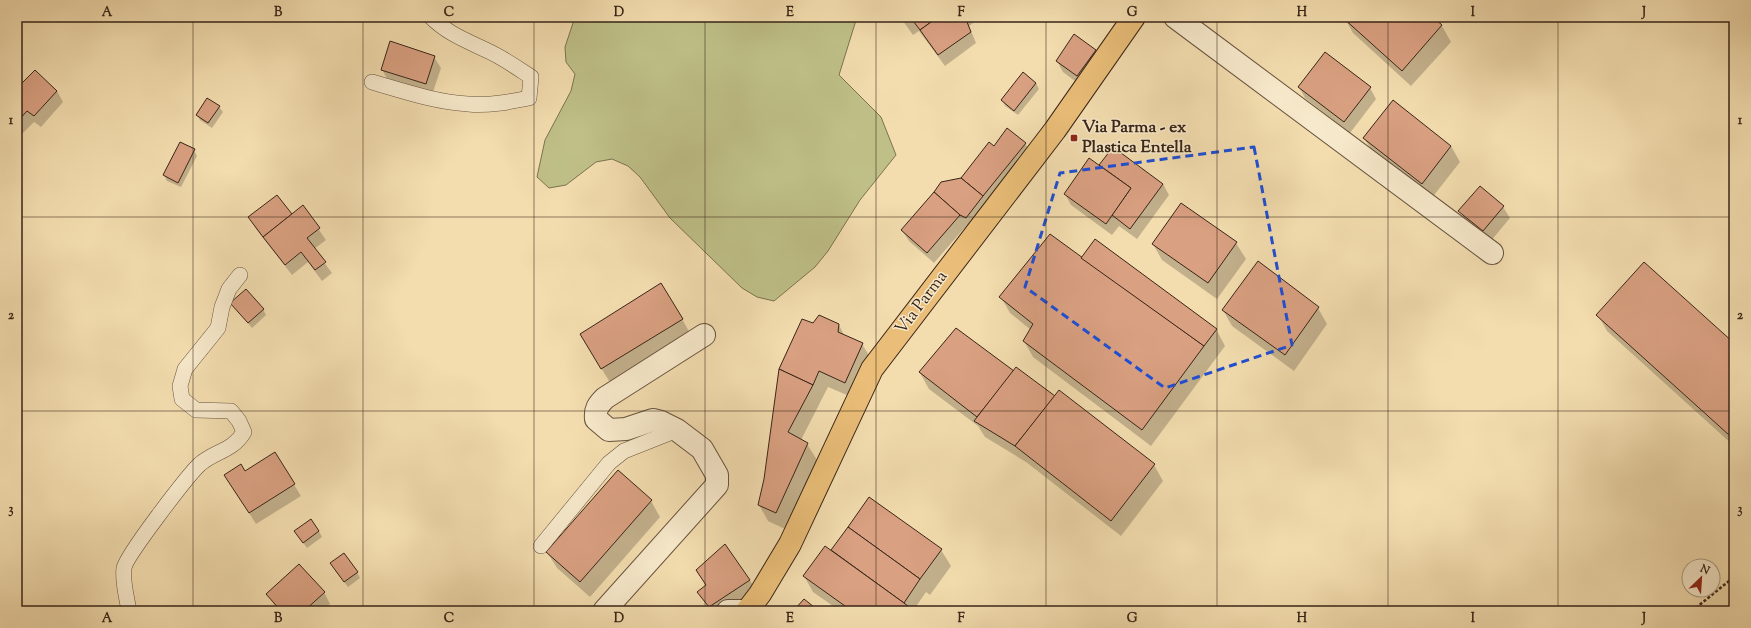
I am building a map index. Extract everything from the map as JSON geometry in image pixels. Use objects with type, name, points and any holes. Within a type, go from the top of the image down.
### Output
[{"type":"main road","name":"Via Parma","points":[[747,611],[760,594],[790,544],[872,369],[1055,130],[1134,17]]},
{"type":"street","points":[[1175,17],[1492,253]]},
{"type":"street","points":[[604,611],[717,485],[718,475],[702,449],[677,430],[661,422],[653,420],[626,429],[609,430],[596,419],[595,411],[599,404],[606,398],[704,336]]},
{"type":"street","points":[[728,611],[747,611]]},
{"type":"lane","points":[[372,82],[429,98],[468,104],[502,103],[529,98],[531,77],[512,64],[486,50],[460,39],[442,28],[431,17]]},
{"type":"lane","points":[[129,611],[124,568],[130,556],[171,500],[200,464],[239,441],[244,432],[239,421],[231,411],[196,410],[182,400],[180,386],[185,369],[218,328],[222,307],[229,289],[240,275]]},
{"type":"lane","points":[[540,546],[609,463],[624,452],[677,430]]},
{"type":"path","points":[[1692,611],[1734,577]]},
{"type":"highlighted area","points":[[1254,147],[1292,345],[1165,388],[1025,287],[1060,173]]},
{"type":"green space","points":[[575,17],[857,17],[839,75],[881,117],[896,155],[860,200],[828,251],[815,267],[774,301],[757,297],[742,288],[670,218],[640,177],[628,166],[612,159],[596,162],[566,185],[549,188],[537,177],[545,140],[571,91],[575,74],[566,62],[565,47]]},
{"type":"building","points":[[910,17],[938,17],[920,30]]},
{"type":"building","points":[[938,17],[965,17],[971,32],[938,55],[920,30]]},
{"type":"building","points":[[1342,17],[1433,17],[1442,25],[1402,71]]},
{"type":"building","points":[[1074,34],[1096,50],[1077,76],[1056,61]]},
{"type":"building","points":[[390,41],[435,56],[426,84],[381,70]]},
{"type":"building","points":[[1325,52],[1371,87],[1344,122],[1298,87]]},
{"type":"building","points":[[35,70],[57,91],[34,116],[27,111],[17,122],[17,88]]},
{"type":"building","points":[[1023,72],[1036,83],[1014,111],[1001,100]]},
{"type":"building","points":[[207,98],[220,106],[208,123],[196,115]]},
{"type":"building","points":[[1393,100],[1451,146],[1422,184],[1363,138]]},
{"type":"building","points":[[1007,128],[1026,143],[983,196],[961,178],[989,142],[994,146]]},
{"type":"building","points":[[180,142],[195,149],[178,183],[163,175]]},
{"type":"building","points":[[1113,147],[1163,184],[1130,229],[1112,215],[1131,188],[1099,165]]},
{"type":"building","points":[[1089,158],[1131,188],[1106,224],[1064,194]]},
{"type":"building","points":[[961,178],[983,196],[966,218],[960,215],[934,192],[941,182]]},
{"type":"building","points":[[1480,186],[1504,206],[1483,231],[1458,211]]},
{"type":"building","points":[[934,192],[960,215],[927,253],[901,230]]},
{"type":"building","points":[[277,195],[292,214],[263,237],[248,217]]},
{"type":"building","points":[[1181,203],[1237,242],[1208,283],[1152,244]]},
{"type":"building","points":[[303,205],[320,228],[307,238],[326,262],[315,270],[301,252],[285,265],[263,237]]},
{"type":"building","points":[[1050,234],[1204,346],[1142,430],[1023,341],[1033,324],[999,297]]},
{"type":"building","points":[[1095,239],[1217,329],[1204,346],[1081,258]]},
{"type":"building","points":[[1258,261],[1319,307],[1285,355],[1222,310]]},
{"type":"building","points":[[1644,262],[1734,343],[1734,429],[1729,435],[1596,315]]},
{"type":"building","points":[[661,283],[683,319],[601,369],[580,334]]},
{"type":"building","points":[[246,289],[264,309],[248,323],[230,303]]},
{"type":"building","points":[[819,315],[839,324],[838,332],[863,343],[845,383],[819,371],[813,385],[779,369],[802,319],[813,323]]},
{"type":"building","points":[[956,328],[1014,371],[977,417],[919,372]]},
{"type":"building","points":[[1016,367],[1055,396],[1015,446],[974,421]]},
{"type":"building","points":[[779,369],[813,385],[788,432],[808,443],[776,513],[758,505],[764,479]]},
{"type":"building","points":[[1059,390],[1155,464],[1111,521],[1015,446]]},
{"type":"building","points":[[275,452],[295,484],[249,513],[224,475],[241,464],[245,471]]},
{"type":"building","points":[[618,470],[652,500],[580,582],[546,552]]},
{"type":"building","points":[[869,497],[942,549],[920,579],[848,527]]},
{"type":"building","points":[[311,519],[319,531],[303,543],[294,531]]},
{"type":"building","points":[[848,527],[920,579],[904,603],[831,550]]},
{"type":"building","points":[[725,544],[750,580],[709,607],[697,592],[706,585],[696,570]]},
{"type":"building","points":[[825,546],[914,611],[852,611],[803,576]]},
{"type":"building","points":[[344,553],[358,572],[344,582],[330,563]]},
{"type":"building","points":[[299,564],[325,592],[304,611],[281,611],[266,594]]},
{"type":"building","points":[[804,599],[819,611],[798,611],[795,609]]},
{"type":"place","name":"Via Parma - ex Plastica Entella","points":[[1074,138]]}]
